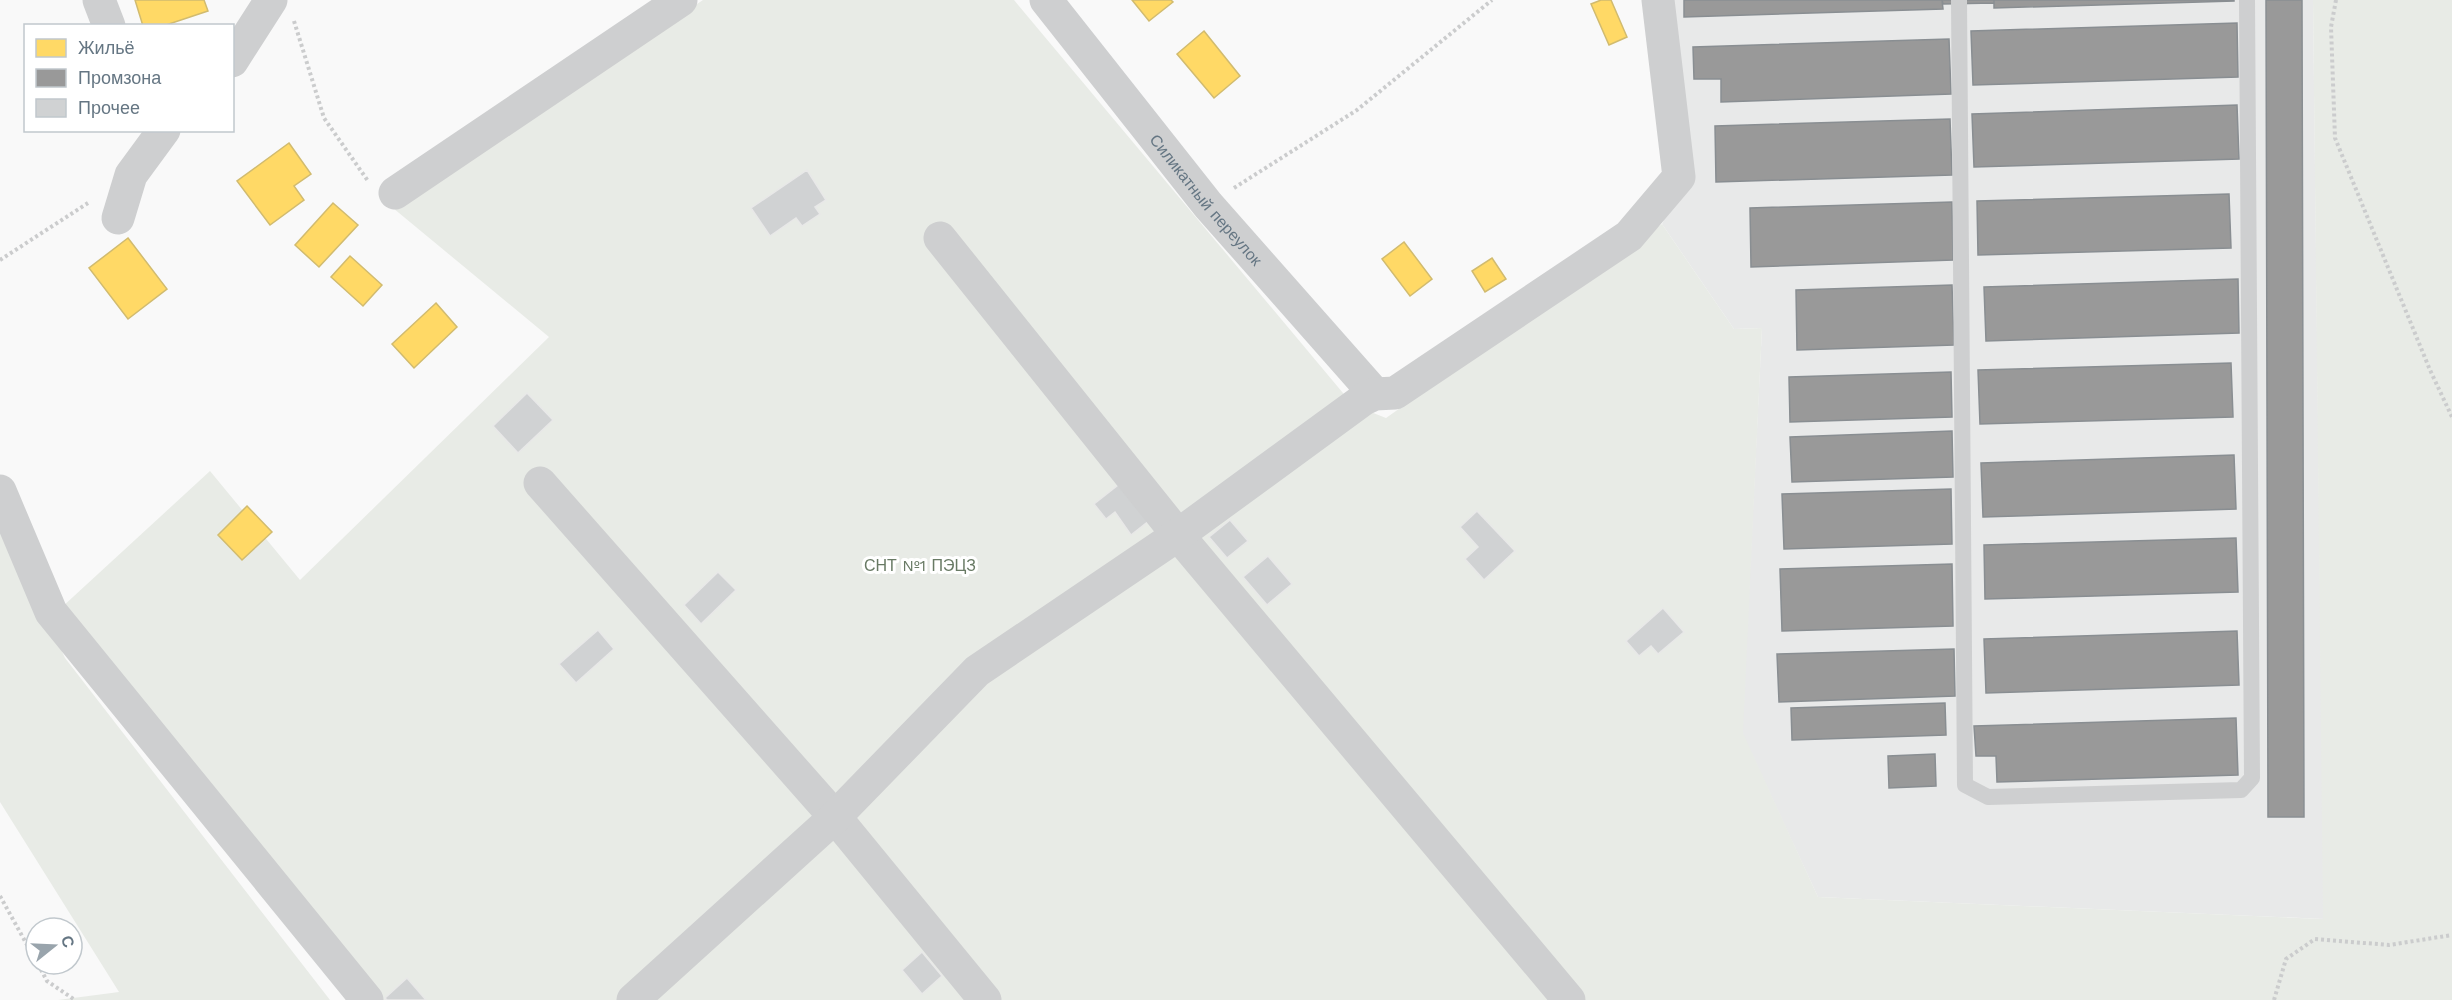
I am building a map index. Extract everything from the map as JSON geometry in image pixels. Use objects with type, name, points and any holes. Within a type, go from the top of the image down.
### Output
[{"type":"street","points":[[99,0],[108,24]]},
{"type":"street","points":[[394,193],[681,0]]},
{"type":"street","name":"Силикатный переулок","points":[[1046,0],[1208,205],[1375,394]]},
{"type":"street","points":[[633,1000],[836,817],[977,671],[1178,535],[1364,399],[1375,394],[1395,393],[1629,236],[1679,177],[1658,0]]},
{"type":"street","points":[[234,59],[280,7]]},
{"type":"street","points":[[118,218],[131,175],[163,132]]},
{"type":"street","points":[[940,238],[1178,535],[1569,1000]]},
{"type":"street","points":[[540,483],[836,817],[985,1000]]},
{"type":"street","points":[[0,491],[51,612],[368,1000]]},
{"type":"lane","points":[[1959,0],[1965,785],[1988,797],[2241,790],[2252,778],[2247,0]]},
{"type":"path","points":[[1208,205],[1357,110],[1492,0]]},
{"type":"path","points":[[2336,0],[2331,27],[2335,138],[2430,370],[2452,417]]},
{"type":"path","points":[[280,7],[295,21],[324,118],[376,193],[394,193]]},
{"type":"path","points":[[0,260],[131,175]]},
{"type":"path","points":[[0,896],[24,939]]},
{"type":"path","points":[[2274,1000],[2286,958],[2315,939],[2389,945],[2452,936]]},
{"type":"path","points":[[44,976],[47,981],[75,1000]]},
{"type":"shaded area","points":[[1655,0],[2313,0],[2324,919],[1818,897],[1742,733],[1762,328],[1734,329],[1662,224],[1686,178]]},
{"type":"green space","name":"СНТ №1 ПЭЦЗ","points":[[703,0],[1014,0],[1353,405],[1386,418],[1662,224],[1734,329],[1762,328],[1743,733],[1818,897],[2323,919],[2313,0],[2452,0],[2452,1000],[382,1000],[61,608],[210,471],[300,580],[549,337],[393,208]]},
{"type":"green space","points":[[0,514],[65,658],[330,1000],[58,1000],[119,992],[84,936],[84,916],[71,916],[0,802]]},
{"type":"building: Жильё","points":[[135,0],[204,0],[208,11],[169,24],[142,24]]},
{"type":"building: Жильё","points":[[1132,0],[1171,0],[1173,2],[1149,21]]},
{"type":"building: Жильё","points":[[1601,0],[1611,0],[1627,37],[1609,45],[1591,4]]},
{"type":"building: Жильё","points":[[1204,31],[1240,76],[1214,98],[1177,54]]},
{"type":"building: Жильё","points":[[289,143],[311,174],[294,186],[304,200],[270,225],[237,181]]},
{"type":"building: Жильё","points":[[333,203],[358,225],[319,267],[295,245]]},
{"type":"building: Жильё","points":[[128,238],[167,289],[128,319],[89,268]]},
{"type":"building: Жильё","points":[[1404,242],[1432,279],[1410,296],[1382,259]]},
{"type":"building: Жильё","points":[[350,256],[382,285],[363,306],[331,277]]},
{"type":"building: Жильё","points":[[1492,258],[1506,279],[1485,292],[1472,271]]},
{"type":"building: Жильё","points":[[436,303],[457,327],[414,368],[392,344]]},
{"type":"building: Жильё","points":[[247,506],[272,532],[242,560],[218,535]]},
{"type":"building: Промзона","points":[[1684,0],[1942,0],[1943,9],[1684,17]]},
{"type":"building: Промзона","points":[[1942,0],[1994,0],[1994,3],[1943,4]]},
{"type":"building: Промзона","points":[[1994,0],[2234,0],[2234,1],[1994,8]]},
{"type":"building: Промзона","points":[[2266,0],[2302,0],[2304,817],[2268,817]]},
{"type":"building: Промзона","points":[[2237,23],[2238,77],[1973,85],[1971,31]]},
{"type":"building: Промзона","points":[[1949,39],[1951,94],[1721,102],[1721,79],[1694,79],[1693,47]]},
{"type":"building: Промзона","points":[[2237,105],[2239,159],[1974,167],[1972,114]]},
{"type":"building: Промзона","points":[[1950,119],[1952,175],[1716,182],[1715,126]]},
{"type":"building: Промзона","points":[[2229,194],[2231,248],[1978,255],[1977,201]]},
{"type":"building: Промзона","points":[[1952,202],[1953,260],[1751,267],[1750,208]]},
{"type":"building: Промзона","points":[[2238,279],[2239,333],[1986,341],[1984,287]]},
{"type":"building: Промзона","points":[[1952,285],[1954,345],[1797,350],[1796,290]]},
{"type":"building: Промзона","points":[[2231,363],[2233,417],[1980,424],[1978,370]]},
{"type":"building: Промзона","points":[[1951,372],[1952,417],[1790,422],[1789,377]]},
{"type":"building: Промзона","points":[[1952,431],[1953,477],[1792,482],[1790,437]]},
{"type":"building: Промзона","points":[[2234,455],[2236,509],[1983,517],[1981,463]]},
{"type":"building: Промзона","points":[[1951,489],[1952,544],[1784,549],[1782,494]]},
{"type":"building: Промзона","points":[[2236,538],[2238,592],[1985,599],[1984,545]]},
{"type":"building: Промзона","points":[[1952,564],[1953,626],[1782,631],[1780,569]]},
{"type":"building: Промзона","points":[[2237,631],[2239,685],[1986,693],[1984,639]]},
{"type":"building: Промзона","points":[[1954,649],[1955,696],[1779,702],[1777,654]]},
{"type":"building: Промзона","points":[[1945,703],[1946,735],[1792,740],[1791,708]]},
{"type":"building: Промзона","points":[[2236,718],[2238,775],[1997,782],[1996,756],[1976,756],[1974,726]]},
{"type":"building: Промзона","points":[[1935,754],[1936,786],[1889,788],[1888,756]]},
{"type":"building: Прочее","points":[[807,170],[826,200],[815,207],[820,214],[802,226],[796,218],[770,236],[751,208]]},
{"type":"building: Прочее","points":[[527,393],[553,420],[518,453],[493,426]]},
{"type":"building: Прочее","points":[[1122,482],[1150,520],[1131,535],[1115,512],[1106,519],[1094,504]]},
{"type":"building: Прочее","points":[[1477,511],[1515,551],[1484,580],[1465,559],[1478,547],[1460,527]]},
{"type":"building: Прочее","points":[[1230,520],[1248,541],[1227,558],[1209,537]]},
{"type":"building: Прочее","points":[[1268,556],[1292,584],[1267,605],[1243,577]]},
{"type":"building: Прочее","points":[[718,572],[736,590],[701,624],[684,605]]},
{"type":"building: Прочее","points":[[1663,608],[1684,632],[1658,654],[1651,646],[1639,656],[1626,641]]},
{"type":"building: Прочее","points":[[598,630],[614,649],[576,683],[559,664]]},
{"type":"building: Прочее","points":[[922,952],[942,976],[922,994],[902,970]]},
{"type":"building: Прочее","points":[[407,978],[426,1000],[387,1000],[385,998]]}]
